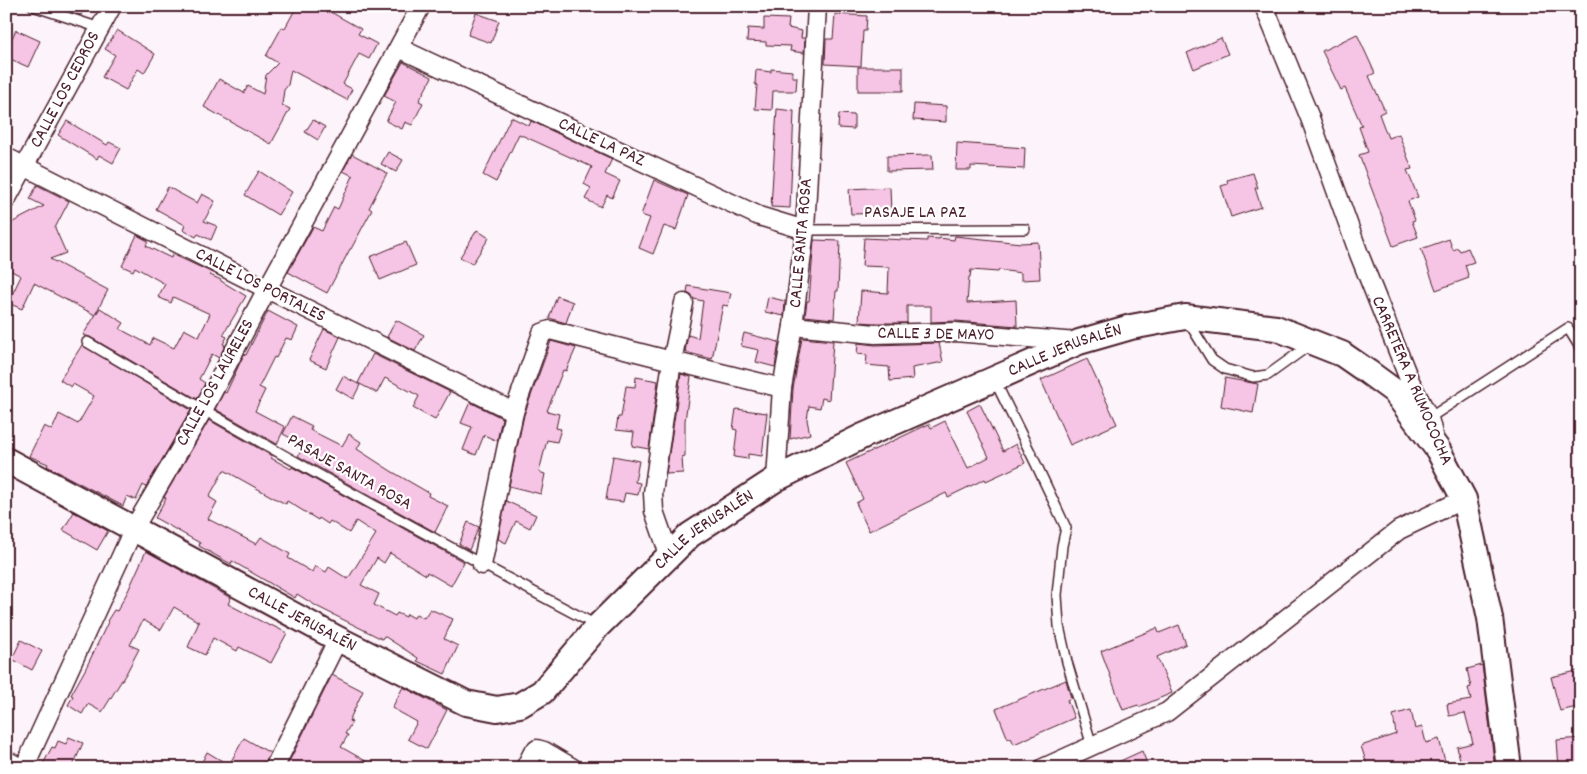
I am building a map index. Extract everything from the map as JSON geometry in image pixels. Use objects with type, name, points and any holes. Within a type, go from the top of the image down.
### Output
[{"type":"street","name":"CALLE LOS CEDROS","points":[[6,200],[112,6]]},
{"type":"street","name":"CALLE LOS LAURELES","points":[[23,768],[134,528],[203,410],[266,289],[421,6]]},
{"type":"street","name":"CALLE SANTA ROSA","points":[[776,479],[782,388],[794,326],[805,230],[817,6]]},
{"type":"street","name":"CARRETERA A RUMOCOCHA","points":[[1264,6],[1310,118],[1359,254],[1401,385],[1429,418],[1438,450],[1464,499],[1490,618],[1509,768]]},
{"type":"street","name":"CALLE LA PAZ","points":[[399,48],[759,216],[805,230]]},
{"type":"street","name":"CALLE LOS PORTALES","points":[[6,157],[514,412]]},
{"type":"street","points":[[669,554],[654,511],[653,493],[672,361],[684,303]]},
{"type":"street","name":"CALLE JERUSALÉN","points":[[6,460],[338,639],[466,703],[497,709],[520,705],[542,692],[598,626],[669,554],[690,535],[776,479],[863,436],[994,378],[1079,342],[1131,327],[1186,317],[1276,328],[1314,342],[1342,354],[1401,385],[1438,450]]},
{"type":"street","name":"CALLE 3 DE MAYO","points":[[794,326],[875,334],[955,332],[1079,342]]},
{"type":"street","points":[[482,565],[514,412],[542,333],[546,330],[782,388]]},
{"type":"street","points":[[1043,768],[1167,712],[1399,530],[1464,499]]},
{"type":"street","points":[[274,768],[338,639]]},
{"type":"street","points":[[525,768],[532,754],[538,749],[573,768]]},
{"type":"street","points":[[6,760],[23,768]]},
{"type":"lane","points":[[33,6],[100,28]]},
{"type":"lane","name":"PASAJE LA PAZ","points":[[805,230],[1025,229]]},
{"type":"lane","points":[[1186,317],[1212,360],[1225,369],[1253,377],[1268,375],[1314,342]]},
{"type":"lane","points":[[1429,418],[1568,328],[1581,349]]},
{"type":"lane","name":"PASAJE SANTA ROSA","points":[[87,342],[203,410],[482,565],[598,626]]},
{"type":"lane","points":[[994,378],[1066,528],[1062,546],[1057,595],[1059,626],[1067,662],[1092,746]]},
{"type":"building","points":[[54,6],[85,6],[81,15]]},
{"type":"building","points":[[297,6],[320,6],[361,29],[358,34],[377,44],[369,59],[359,54],[343,84],[352,89],[347,100],[291,70],[288,85],[284,90],[282,105],[290,109],[271,144],[204,107],[219,79],[244,93],[248,86],[263,94],[266,75],[278,63],[266,56],[282,27],[285,28]]},
{"type":"building","points":[[476,13],[499,21],[491,43],[468,35]]},
{"type":"building","points":[[835,14],[867,16],[866,31],[863,31],[861,66],[825,64],[826,39],[833,39]]},
{"type":"building","points":[[764,18],[789,19],[788,28],[802,31],[801,38],[805,38],[804,53],[790,51],[791,46],[766,45],[766,42],[747,41],[748,28],[764,29]]},
{"type":"building","points":[[16,30],[40,41],[28,67],[6,57],[6,50]]},
{"type":"building","points":[[117,30],[155,54],[144,73],[138,69],[126,90],[102,77],[115,55],[105,49]]},
{"type":"building","points":[[1357,34],[1375,73],[1369,76],[1385,111],[1379,114],[1388,138],[1399,134],[1412,169],[1407,170],[1418,197],[1408,201],[1415,220],[1412,221],[1418,237],[1393,246],[1359,155],[1368,152],[1359,127],[1362,126],[1345,88],[1341,90],[1322,51]]},
{"type":"building","points":[[1221,38],[1228,54],[1194,69],[1187,53]]},
{"type":"building","points":[[403,62],[432,77],[419,101],[423,103],[412,125],[405,122],[402,129],[386,121],[396,102],[384,96]]},
{"type":"building","points":[[858,67],[903,67],[903,91],[858,91]]},
{"type":"building","points":[[771,69],[792,71],[792,77],[797,77],[796,91],[773,91],[772,110],[755,109],[756,70],[771,72]]},
{"type":"building","points":[[914,104],[946,106],[946,122],[913,120]]},
{"type":"building","points":[[777,109],[794,111],[790,208],[771,207]]},
{"type":"building","points":[[839,114],[854,115],[854,129],[838,128]]},
{"type":"building","points":[[511,117],[529,126],[531,121],[612,159],[605,174],[620,181],[612,198],[607,195],[601,207],[585,199],[591,188],[584,184],[592,167],[519,134],[496,182],[483,175]]},
{"type":"building","points":[[313,120],[325,127],[318,140],[305,132]]},
{"type":"building","points":[[67,121],[107,145],[109,142],[121,148],[113,163],[99,155],[97,159],[58,135]]},
{"type":"building","points":[[957,143],[1025,148],[1024,169],[971,166],[971,170],[956,170]]},
{"type":"building","points":[[388,152],[403,160],[396,172],[381,164]]},
{"type":"building","points":[[352,154],[387,173],[369,208],[372,210],[327,293],[288,272],[313,227],[322,231],[334,207],[338,209],[353,176],[343,171]]},
{"type":"building","points":[[932,155],[933,170],[887,171],[887,156]]},
{"type":"building","points":[[259,171],[292,192],[278,215],[245,195]]},
{"type":"building","points":[[1253,173],[1261,207],[1231,217],[1221,186],[1228,184],[1227,180]]},
{"type":"building","points":[[654,180],[688,195],[676,230],[664,226],[653,254],[639,248],[650,218],[641,215]]},
{"type":"building","points":[[37,185],[69,201],[55,228],[66,253],[50,259],[108,290],[95,315],[34,283],[22,309],[8,303],[21,276],[6,268],[6,237],[13,222],[44,206],[30,199]]},
{"type":"building","points":[[168,187],[197,203],[202,194],[215,201],[204,221],[217,226],[211,240],[198,234],[196,237],[183,230],[185,225],[156,209]]},
{"type":"building","points":[[890,187],[891,213],[851,214],[849,189]]},
{"type":"building","points":[[477,230],[489,238],[472,264],[460,257]]},
{"type":"building","points":[[137,235],[148,241],[146,246],[171,258],[172,254],[211,272],[210,275],[246,296],[223,335],[227,337],[219,358],[212,354],[199,379],[205,383],[197,399],[90,337],[83,335],[100,308],[124,323],[120,329],[150,345],[153,338],[174,348],[184,329],[199,337],[210,314],[173,297],[171,303],[158,297],[165,284],[135,267],[133,271],[122,266]]},
{"type":"building","points":[[955,236],[1021,243],[1038,242],[1040,279],[1021,280],[1021,273],[999,270],[998,272],[971,270],[969,277],[967,303],[1016,300],[1017,326],[956,321],[931,322],[931,306],[907,306],[907,323],[859,322],[861,291],[888,293],[889,267],[862,266],[864,238],[927,241],[927,238],[954,240]]},
{"type":"building","points":[[1449,239],[1453,250],[1458,248],[1460,251],[1468,248],[1474,262],[1465,265],[1469,278],[1436,290],[1421,249]]},
{"type":"building","points":[[814,240],[840,241],[838,291],[836,291],[834,319],[805,316],[807,301],[809,301]]},
{"type":"building","points":[[406,242],[416,265],[380,280],[370,257]]},
{"type":"building","points":[[688,286],[731,293],[728,306],[723,305],[712,359],[685,352],[688,335],[698,338],[703,301],[694,299],[687,293]]},
{"type":"building","points":[[557,296],[573,302],[566,323],[549,318]]},
{"type":"building","points":[[768,297],[785,301],[784,316],[765,312]]},
{"type":"building","points":[[268,311],[298,327],[292,340],[286,338],[259,387],[265,390],[255,411],[285,427],[277,444],[215,409],[224,392],[226,393],[244,354],[246,355]]},
{"type":"building","points":[[396,320],[424,335],[415,351],[387,337]]},
{"type":"building","points":[[324,329],[340,337],[326,368],[309,360]]},
{"type":"building","points":[[744,333],[779,342],[775,367],[756,362],[759,350],[741,346]]},
{"type":"building","points":[[802,338],[833,341],[829,400],[822,398],[820,408],[809,406],[807,420],[810,434],[790,439],[793,389]]},
{"type":"building","points":[[551,341],[576,348],[566,371],[563,370],[547,411],[559,414],[556,428],[561,429],[557,442],[547,440],[539,472],[545,474],[541,494],[509,486],[524,415]]},
{"type":"building","points":[[858,343],[875,345],[939,343],[943,362],[912,368],[913,379],[890,381],[889,367],[866,365],[867,355],[857,354]]},
{"type":"building","points":[[82,345],[191,410],[146,487],[143,485],[136,500],[127,496],[123,506],[47,466],[48,464],[29,456],[44,426],[52,430],[59,414],[78,424],[94,396],[73,384],[71,387],[60,380]]},
{"type":"building","points":[[373,354],[450,392],[435,420],[413,408],[419,396],[385,378],[377,393],[358,383]]},
{"type":"building","points":[[1087,359],[1117,424],[1070,445],[1041,380]]},
{"type":"building","points":[[681,374],[691,377],[685,421],[685,456],[682,457],[683,473],[666,474]]},
{"type":"building","points":[[343,376],[360,385],[353,399],[336,389]]},
{"type":"building","points":[[636,377],[658,381],[649,449],[632,446],[634,432],[616,430],[618,417],[621,417],[626,386],[635,387]]},
{"type":"building","points":[[1225,378],[1258,384],[1253,413],[1221,406]]},
{"type":"building","points":[[470,402],[502,418],[497,441],[484,435],[476,455],[463,450],[472,427],[461,423]]},
{"type":"building","points":[[980,404],[1003,451],[1016,444],[1025,463],[986,481],[985,479],[948,497],[946,493],[869,531],[856,503],[863,499],[846,463],[929,424],[931,428],[945,421],[968,468],[989,457],[967,411]]},
{"type":"building","points":[[736,409],[767,413],[762,456],[748,454],[748,459],[734,457],[737,430],[733,429]]},
{"type":"building","points":[[292,416],[312,426],[310,430],[342,446],[349,434],[361,442],[357,449],[429,493],[428,496],[448,506],[435,532],[298,456],[304,445],[283,434]]},
{"type":"building","points":[[209,420],[272,456],[271,458],[291,469],[292,467],[464,562],[451,586],[427,572],[426,575],[390,553],[384,563],[377,558],[361,585],[379,594],[374,605],[395,616],[397,613],[406,617],[407,614],[414,618],[416,614],[424,618],[430,609],[453,619],[444,639],[458,646],[445,674],[417,661],[418,658],[384,636],[382,639],[318,607],[297,594],[295,598],[232,561],[231,564],[199,546],[200,543],[155,518],[166,498],[164,497]],"holes":[[[224,470],[286,504],[287,501],[318,520],[319,518],[328,524],[330,521],[349,533],[356,521],[376,534],[348,579],[329,567],[326,572],[315,566],[312,572],[288,558],[290,554],[261,537],[256,544],[208,519],[217,502],[209,497]]]},
{"type":"building","points":[[613,456],[639,461],[635,482],[640,483],[638,495],[625,493],[623,502],[606,500]]},
{"type":"building","points":[[506,501],[536,515],[530,528],[516,521],[506,543],[498,539]]},
{"type":"building","points":[[74,512],[108,531],[97,550],[63,530]]},
{"type":"building","points":[[468,522],[479,527],[469,550],[459,544]]},
{"type":"building","points":[[146,551],[231,598],[228,604],[287,633],[271,663],[239,647],[237,651],[213,638],[205,655],[188,647],[199,622],[174,607],[161,630],[143,620],[130,645],[139,649],[102,712],[88,704],[82,714],[68,705],[73,696],[71,695],[86,668],[107,621],[114,610],[117,611],[128,591]]},
{"type":"building","points":[[1179,625],[1186,644],[1157,657],[1172,693],[1139,707],[1138,705],[1123,710],[1101,651],[1157,628],[1159,633]]},
{"type":"building","points":[[21,640],[42,651],[32,670],[12,659]]},
{"type":"building","points":[[1482,665],[1495,768],[1462,768],[1457,747],[1473,743],[1465,713],[1449,716],[1447,704],[1471,700],[1468,688],[1471,687],[1467,669]]},
{"type":"building","points":[[1581,670],[1581,706],[1560,711],[1551,677]]},
{"type":"building","points":[[332,675],[363,691],[349,721],[352,722],[345,734],[348,735],[341,747],[378,768],[286,768]]},
{"type":"building","points":[[1066,680],[1071,698],[1067,700],[1074,718],[1014,744],[1011,738],[1008,739],[996,709]]},
{"type":"building","points":[[403,687],[447,710],[427,749],[408,739],[417,722],[392,708]]},
{"type":"building","points":[[1411,710],[1415,729],[1422,727],[1426,743],[1439,739],[1445,761],[1429,765],[1430,768],[1368,768],[1361,746],[1396,734],[1393,715]]},
{"type":"building","points":[[69,737],[83,743],[72,768],[41,768],[52,747],[55,748],[58,741],[66,744]]},
{"type":"building","points":[[244,738],[270,753],[264,768],[199,768],[207,752],[229,765]]},
{"type":"building","points":[[1581,738],[1581,768],[1559,768],[1557,740]]},
{"type":"building","points":[[1142,751],[1149,768],[1105,768]]}]
